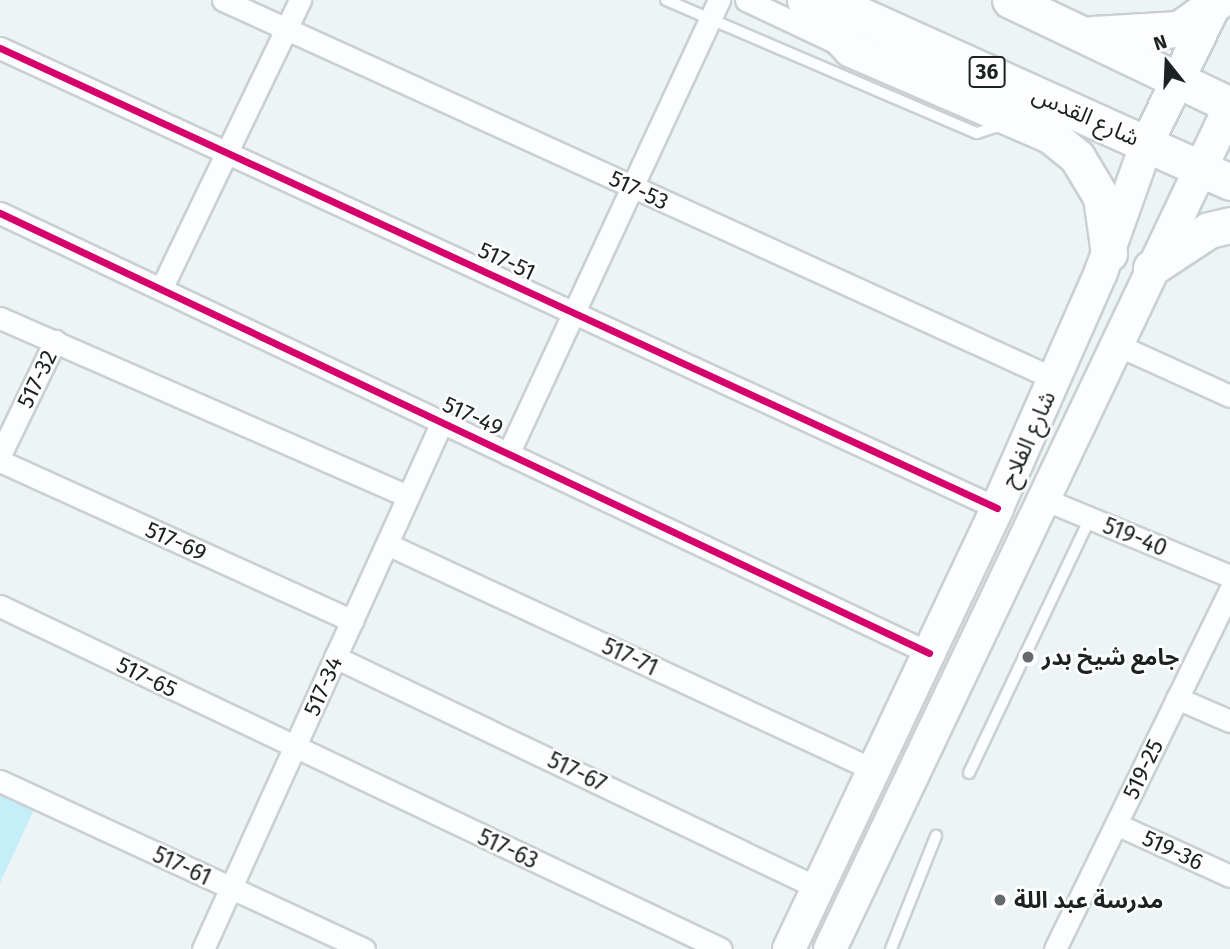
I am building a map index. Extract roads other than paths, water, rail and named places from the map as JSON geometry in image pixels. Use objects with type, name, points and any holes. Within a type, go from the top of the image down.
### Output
[{"type":"main road","points":[[805,0],[851,49],[1012,118],[1077,157],[1101,197],[1109,253]]},
{"type":"main road","name":"شارع القدس","points":[[827,0],[1216,175]]},
{"type":"main road","points":[[1010,0],[1230,106]]},
{"type":"main road","points":[[1082,34],[1179,29],[1217,1]]},
{"type":"main road","name":"شارع الفلاح","points":[[789,949],[997,508],[1109,253],[1147,143],[1181,82],[1217,1]]},
{"type":"main road","name":"شارع الفلاح","points":[[830,949],[1113,343],[1151,268],[1216,175],[1230,106]]},
{"type":"main road","points":[[1151,268],[1209,230],[1230,225]]},
{"type":"street","name":"517-53","points":[[223,0],[1055,379]]},
{"type":"street","points":[[162,289],[300,0]]},
{"type":"street","points":[[508,454],[719,0]]},
{"type":"street","points":[[746,0],[851,49]]},
{"type":"street","name":"517-51","points":[[0,48],[997,508]]},
{"type":"street","name":"517-49","points":[[0,213],[929,653]]},
{"type":"street","points":[[0,318],[408,496]]},
{"type":"street","name":"517-32","points":[[0,455],[55,341]]},
{"type":"street","points":[[1113,343],[1230,396]]},
{"type":"street","name":"517-34","points":[[204,949],[442,422]]},
{"type":"street","name":"517-69","points":[[0,461],[352,621]]},
{"type":"street","name":"519-40","points":[[1040,497],[1230,576]]},
{"type":"street","name":"517-71","points":[[387,544],[874,769]]},
{"type":"street","name":"519-25","points":[[1060,947],[1116,824],[1230,590]]},
{"type":"street","name":"517-65","points":[[0,606],[294,749]]},
{"type":"street","name":"517-67","points":[[335,657],[818,888]]},
{"type":"street","points":[[1177,698],[1230,721]]},
{"type":"street","name":"517-63","points":[[294,749],[721,949]]},
{"type":"street","name":"517-61","points":[[0,781],[364,949]]},
{"type":"street","name":"519-36","points":[[1116,824],[1230,876]]},
{"type":"lane","points":[[666,0],[977,133],[1012,118]]},
{"type":"lane","points":[[969,774],[1090,518]]},
{"type":"lane","points":[[891,949],[936,836]]},
{"type":"place","name":"جامع شيخ بدر","points":[[1028,657]]},
{"type":"place","name":"مدرسة عبد اللة","points":[[1000,900]]}]
